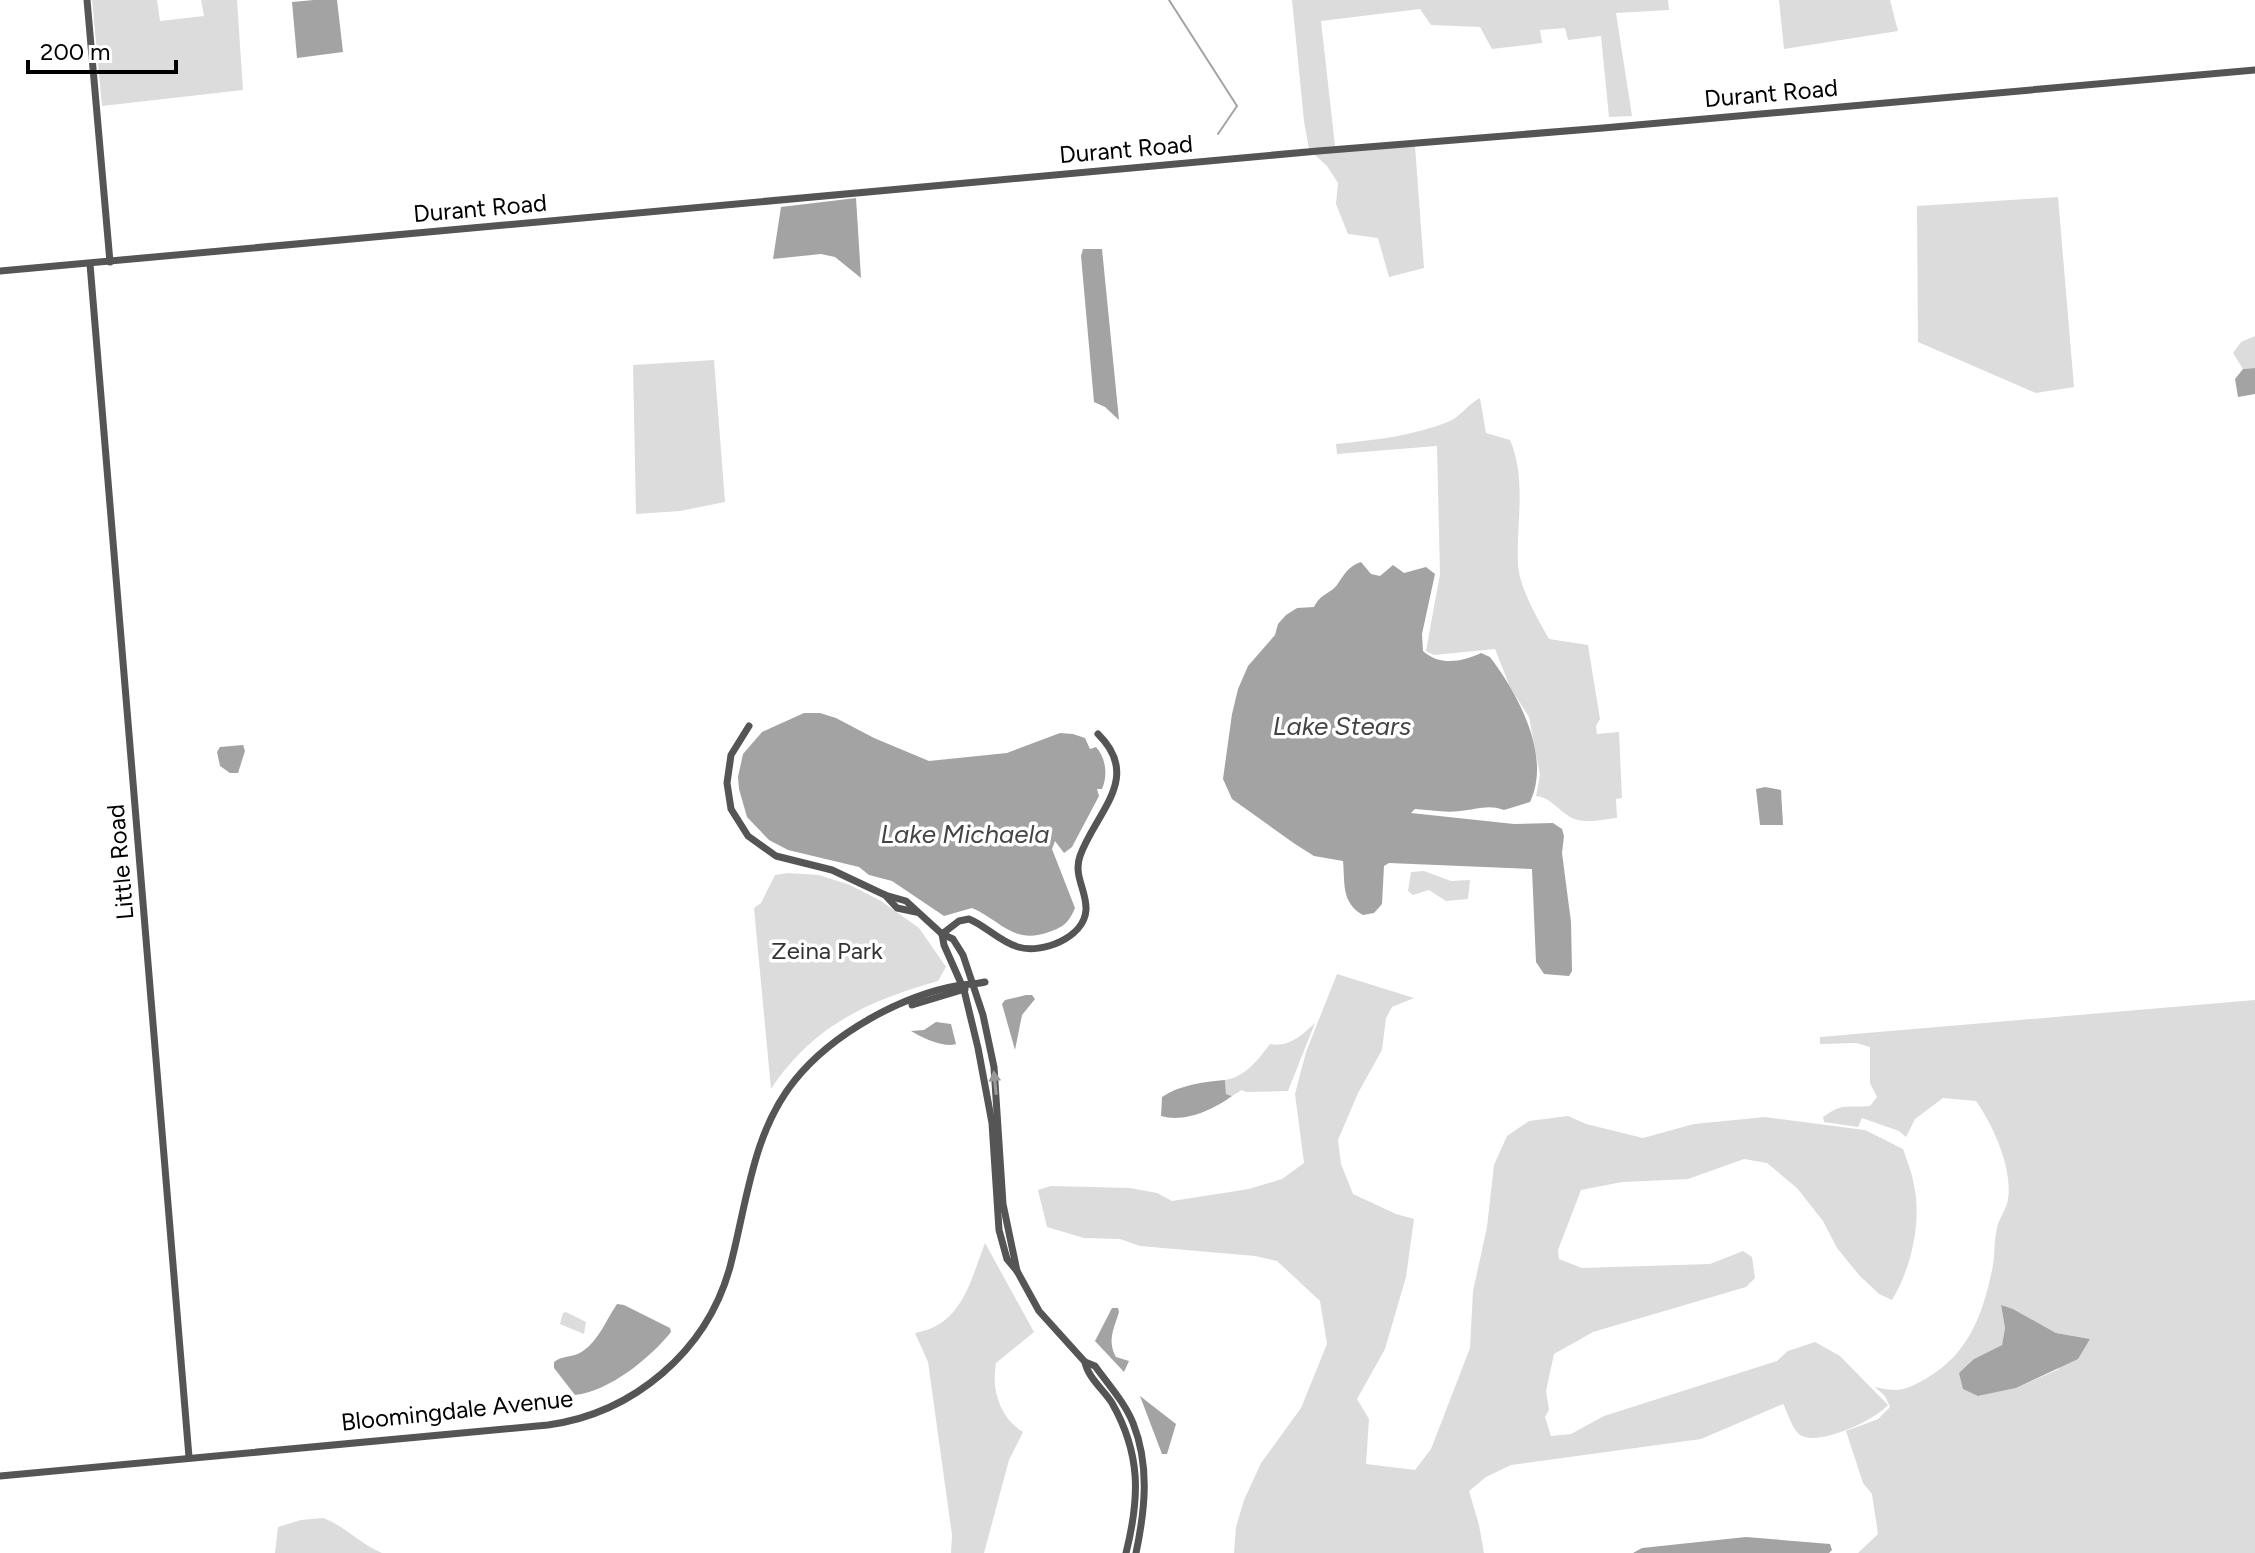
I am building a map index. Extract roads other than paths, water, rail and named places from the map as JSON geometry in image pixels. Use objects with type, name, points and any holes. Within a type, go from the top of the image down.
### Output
[{"type":"street","points":[[87,0],[110,262]]},
{"type":"street","name":"Durant Road","points":[[0,271],[1318,151],[2255,70]]},
{"type":"street","name":"Little Road","points":[[90,264],[189,1457]]},
{"type":"street","points":[[749,726],[731,755],[727,783],[731,809],[748,836],[776,856],[832,870],[885,895],[906,901],[957,944],[974,984],[995,1072],[1003,1204],[1017,1271]]},
{"type":"street","points":[[942,934],[959,921],[969,919],[1013,945],[1030,948],[1062,940],[1080,928],[1086,915],[1086,905],[1078,878],[1079,858],[1114,793],[1117,781],[1113,756],[1098,734]]},
{"type":"street","points":[[942,934],[963,988],[991,1116],[999,1230],[1007,1259],[1039,1311],[1085,1362],[1095,1366],[1133,1423],[1146,1485],[1144,1516],[1136,1553]]},
{"type":"street","name":"Bloomingdale Avenue","points":[[0,1476],[548,1425],[592,1414],[636,1393],[664,1373],[682,1355],[715,1306],[729,1270],[761,1140],[785,1094],[805,1068],[830,1044],[880,1014],[985,982]]},
{"type":"street","points":[[1085,1362],[1124,1425],[1133,1454],[1136,1515],[1126,1553]]},
{"type":"water","points":[[337,0],[343,52],[297,58],[292,2]]},
{"type":"water","points":[[856,198],[861,278],[835,257],[821,254],[773,259],[781,207]]},
{"type":"water","points":[[1083,249],[1102,249],[1119,420],[1094,402],[1081,256]]},
{"type":"water","points":[[2255,368],[2255,394],[2238,397],[2235,379],[2243,369]]},
{"type":"water","name":"Lake Stears","points":[[1361,562],[1371,574],[1380,576],[1393,565],[1404,573],[1426,567],[1435,574],[1422,634],[1423,651],[1443,661],[1466,659],[1481,653],[1490,657],[1521,707],[1529,726],[1537,765],[1536,784],[1530,802],[1504,810],[1487,807],[1449,812],[1415,809],[1411,813],[1514,824],[1553,823],[1562,829],[1571,922],[1572,971],[1569,976],[1544,974],[1536,962],[1532,869],[1389,863],[1384,866],[1382,904],[1374,913],[1363,915],[1348,898],[1343,861],[1314,856],[1232,799],[1223,779],[1232,714],[1248,666],[1275,635],[1278,624],[1286,615],[1297,608],[1314,607],[1350,568]]},
{"type":"water","name":"Lake Michaela","points":[[804,713],[820,713],[836,718],[929,761],[1007,753],[1060,733],[1085,738],[1090,749],[1096,747],[1102,756],[1105,778],[1102,789],[1097,789],[1099,796],[1072,847],[1064,853],[1055,841],[1052,849],[1075,908],[1068,920],[1049,932],[1026,936],[1008,930],[972,908],[944,916],[892,881],[869,875],[859,867],[788,850],[769,840],[747,817],[738,777],[743,754],[762,732]]},
{"type":"water","points":[[243,745],[245,751],[238,773],[230,773],[220,766],[217,752],[220,747]]},
{"type":"water","points":[[1756,789],[1781,790],[1783,825],[1760,825]]},
{"type":"water","points":[[1032,995],[1035,999],[1022,1015],[1015,1050],[1002,1004],[1005,1000]]},
{"type":"water","points":[[936,1022],[951,1024],[956,1044],[939,1043],[911,1031],[924,1030]]},
{"type":"water","points":[[1225,1080],[1226,1094],[1232,1096],[1216,1106],[1179,1118],[1161,1116],[1162,1097],[1169,1093],[1192,1085]]},
{"type":"water","points":[[617,1304],[670,1328],[671,1332],[628,1372],[602,1387],[575,1395],[554,1368],[554,1362],[589,1346]]},
{"type":"water","points":[[2001,1305],[2056,1333],[2090,1339],[2078,1359],[2016,1388],[1978,1396],[1963,1389],[1959,1373],[1974,1359],[2002,1345],[2005,1328]]},
{"type":"water","points":[[1112,1308],[1118,1308],[1119,1312],[1112,1334],[1113,1351],[1116,1357],[1129,1361],[1124,1372],[1095,1341]]},
{"type":"water","points":[[1140,1396],[1176,1424],[1167,1454],[1162,1454]]},
{"type":"water","points":[[1746,1537],[1830,1544],[1832,1550],[1829,1553],[1633,1553],[1642,1548]]},
{"type":"waterway","points":[[1169,0],[1237,106],[1218,134]]},
{"type":"park label","name":"Zeina Park","points":[[827,950]]}]
